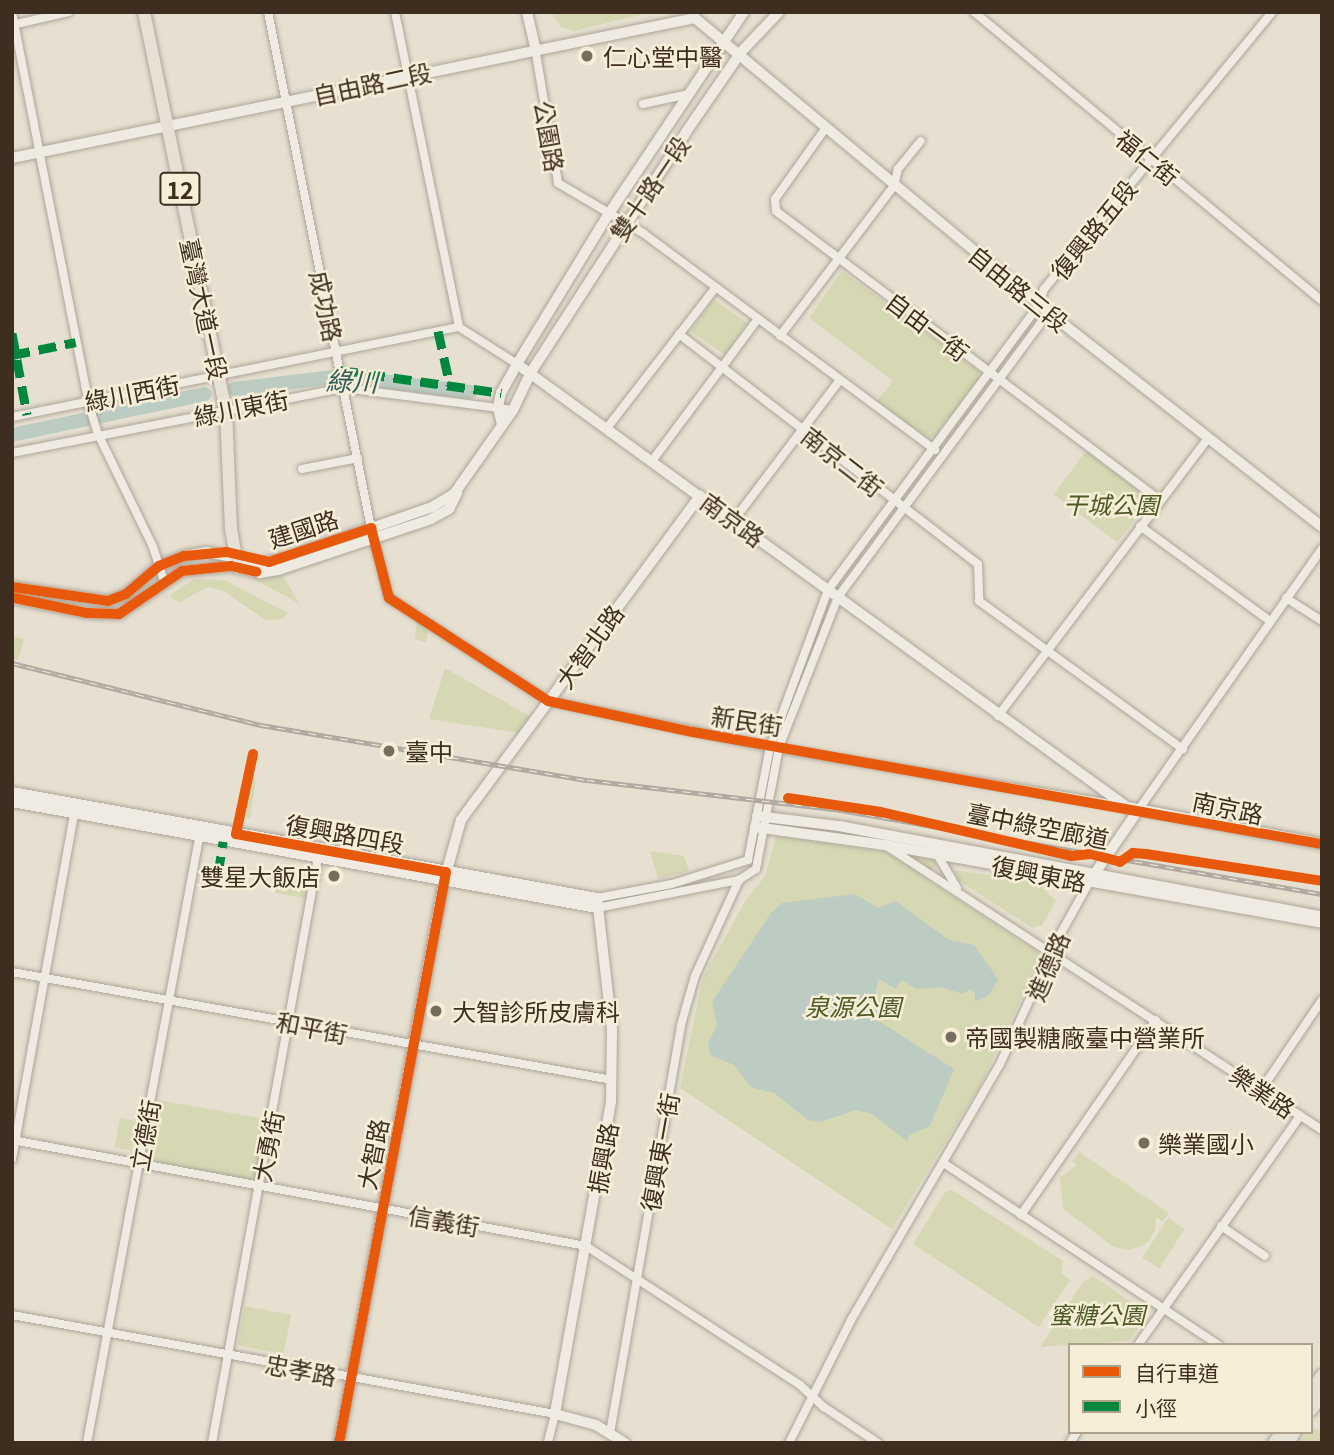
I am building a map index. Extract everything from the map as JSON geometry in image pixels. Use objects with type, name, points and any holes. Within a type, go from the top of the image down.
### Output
[{"type":"main road","name":"臺灣大道一段","points":[[144,12],[225,407],[234,554],[238,567]]},
{"type":"main road","points":[[1314,1410],[1322,1395]]},
{"type":"street","points":[[12,12],[96,430],[164,581]]},
{"type":"street","points":[[13,25],[69,12]]},
{"type":"street","name":"成功路","points":[[268,12],[372,532],[389,598]]},
{"type":"street","points":[[395,12],[459,327],[517,364],[498,407],[502,425]]},
{"type":"street","name":"公園路","points":[[527,12],[558,183],[623,225],[643,233],[942,456]]},
{"type":"street","name":"雙十路一段","points":[[517,364],[608,215],[744,12]]},
{"type":"street","name":"雙十路一段","points":[[531,372],[623,225],[741,52],[779,12]]},
{"type":"street","name":"福仁街","points":[[974,12],[1322,301]]},
{"type":"street","name":"復興路五段","points":[[838,597],[998,379],[1044,309],[1044,289],[1272,12]]},
{"type":"street","name":"自由路二段","points":[[12,158],[535,48],[691,18],[725,40]]},
{"type":"street","name":"自由路三段","points":[[725,40],[741,52],[756,74],[1044,309],[1322,527]]},
{"type":"street","points":[[643,104],[689,94]]},
{"type":"street","name":"自由一街","points":[[825,129],[774,206],[838,259],[1160,500]]},
{"type":"street","points":[[780,336],[894,186],[898,169],[921,141]]},
{"type":"street","points":[[607,428],[716,287]]},
{"type":"street","name":"復興路五段","points":[[828,590],[990,372],[1044,309]]},
{"type":"street","points":[[652,461],[758,319]]},
{"type":"street","name":"綠川西街","points":[[12,418],[220,379],[459,327]]},
{"type":"street","name":"南京二街","points":[[679,334],[978,564],[978,601],[1046,650]]},
{"type":"street","name":"南京路","points":[[517,364],[734,520],[998,716],[1127,807],[1322,844]]},
{"type":"street","name":"建國路","points":[[12,598],[88,613],[119,614],[138,604],[164,581],[192,568],[238,567],[260,572],[278,570],[444,506],[513,411],[531,372]]},
{"type":"street","points":[[734,520],[839,381]]},
{"type":"street","name":"綠川東街","points":[[12,453],[96,430],[344,388],[513,411]]},
{"type":"street","points":[[998,716],[1208,438]]},
{"type":"street","points":[[302,469],[358,458]]},
{"type":"street","name":"大智北路","points":[[445,877],[463,816],[700,496]]},
{"type":"street","points":[[1140,526],[1270,621]]},
{"type":"street","name":"建國路","points":[[12,587],[108,600],[126,594],[159,566],[197,553],[234,554],[269,562],[372,532]]},
{"type":"street","name":"進德路","points":[[789,1443],[811,1396],[886,1257],[945,1164],[1000,1065],[1054,953],[1056,940],[1091,879],[1322,549]]},
{"type":"street","name":"復興路四段","points":[[12,792],[75,808],[200,832],[597,903],[738,880],[759,865],[762,822],[774,747],[828,590]]},
{"type":"street","name":"復興路四段","points":[[774,747],[838,597]]},
{"type":"street","name":"新民街","points":[[389,598],[548,701],[774,747],[1127,807]]},
{"type":"street","points":[[1286,598],[1322,621]]},
{"type":"street","points":[[1046,650],[1183,749]]},
{"type":"street","name":"復興路四段","points":[[12,802],[75,808]]},
{"type":"street","points":[[12,1159],[75,808]]},
{"type":"street","name":"復興路四段","points":[[597,903],[743,865],[750,856],[762,822]]},
{"type":"street","name":"復興東路","points":[[762,822],[929,843],[1091,879],[1322,923]]},
{"type":"street","name":"復興東路","points":[[762,822],[936,854],[1322,916]]},
{"type":"street","name":"立德街","points":[[87,1443],[200,832]]},
{"type":"street","name":"樂業路","points":[[929,843],[959,890]]},
{"type":"street","name":"樂業路","points":[[885,845],[959,890],[1322,1130]]},
{"type":"street","name":"大勇街","points":[[212,1443],[319,854]]},
{"type":"street","name":"大智路","points":[[340,1443],[445,877]]},
{"type":"street","name":"復興東一街","points":[[610,1433],[689,994],[738,880]]},
{"type":"street","name":"振興路","points":[[555,1414],[586,1247],[612,1080],[612,1030],[597,903]]},
{"type":"street","name":"和平街","points":[[12,972],[612,1080]]},
{"type":"street","points":[[1261,1090],[1322,1000]]},
{"type":"street","points":[[1021,1215],[1156,1020]]},
{"type":"street","points":[[1139,1343],[1300,1116]]},
{"type":"street","name":"信義街","points":[[14,1140],[586,1247]]},
{"type":"street","points":[[945,1164],[1214,1343]]},
{"type":"street","points":[[1221,1226],[1265,1256]]},
{"type":"street","points":[[586,1247],[637,1278],[878,1443]]},
{"type":"street","name":"忠孝路","points":[[12,1315],[555,1414],[610,1433],[625,1443]]},
{"type":"street","points":[[548,1443],[555,1414]]},
{"type":"green space","points":[[551,12],[652,12],[574,31],[562,28]]},
{"type":"green space","points":[[842,271],[979,371],[979,379],[935,436],[927,438],[877,401],[893,381],[809,318]]},
{"type":"green space","points":[[713,299],[747,323],[725,355],[691,331]]},
{"type":"green space","name":"干城公園","points":[[1086,451],[1150,499],[1117,542],[1054,494]]},
{"type":"green space","points":[[283,576],[300,604],[252,578]]},
{"type":"green space","points":[[194,579],[224,580],[288,613],[282,619],[265,620],[224,591],[207,587],[179,603],[169,596]]},
{"type":"green space","points":[[417,620],[428,631],[426,642],[415,639]]},
{"type":"green space","points":[[12,636],[24,639],[18,660],[12,659]]},
{"type":"green space","points":[[445,668],[531,717],[520,733],[429,719]]},
{"type":"green space","points":[[252,778],[256,779],[250,818],[245,817]]},
{"type":"green space","name":"泉源公園","points":[[776,836],[886,852],[1042,955],[981,1084],[892,1229],[680,1088],[703,977],[746,900],[765,876]]},
{"type":"green space","points":[[650,851],[684,856],[689,871],[658,879]]},
{"type":"green space","points":[[907,853],[933,857],[938,866],[929,870]]},
{"type":"green space","points":[[954,870],[1037,882],[1056,901],[1042,925],[1032,928],[958,880]]},
{"type":"green space","points":[[278,879],[309,885],[307,899],[275,893]]},
{"type":"green space","points":[[152,1099],[269,1120],[258,1183],[141,1162]]},
{"type":"green space","points":[[120,1118],[137,1121],[132,1150],[115,1148]]},
{"type":"green space","points":[[1079,1152],[1169,1213],[1163,1221],[1156,1218],[1155,1231],[1146,1244],[1129,1250],[1114,1247],[1063,1209],[1060,1177],[1077,1165],[1072,1162]]},
{"type":"green space","points":[[952,1190],[1063,1261],[1061,1273],[1070,1280],[1039,1327],[913,1244],[945,1192]]},
{"type":"green space","points":[[1168,1218],[1185,1229],[1159,1268],[1142,1257]]},
{"type":"green space","name":"蜜糖公園","points":[[1093,1276],[1144,1311],[1145,1319],[1129,1341],[1068,1343],[1040,1347],[1083,1282]]},
{"type":"green space","points":[[245,1306],[291,1315],[284,1354],[237,1345]]},
{"type":"green space","points":[[1313,1429],[1322,1430],[1322,1443],[1299,1443],[1307,1434],[1313,1434]]},
{"type":"shaded area","points":[[855,894],[878,908],[896,901],[949,940],[974,945],[998,979],[990,994],[975,1002],[975,993],[970,989],[963,994],[940,987],[917,989],[902,980],[896,989],[879,979],[872,1006],[882,1011],[877,1020],[954,1069],[930,1126],[910,1135],[907,1141],[872,1114],[856,1110],[820,1122],[808,1120],[774,1093],[751,1087],[734,1065],[710,1055],[708,1043],[717,1025],[712,1002],[771,913],[782,903]]},
{"type":"waterway","name":"綠川","points":[[234,389],[341,376],[470,392]]},
{"type":"waterway","name":"綠川","points":[[12,435],[205,394]]},
{"type":"railway","points":[[12,663],[261,725],[587,780],[835,809],[1322,894]]},
{"type":"marked path","points":[[438,331],[450,385]]},
{"type":"marked path","points":[[12,333],[27,415]]},
{"type":"marked path","points":[[12,355],[76,342]]},
{"type":"marked path","points":[[340,370],[501,393]]},
{"type":"marked path","points":[[218,874],[223,841]]},
{"type":"cycle path","points":[[12,587],[108,601],[126,594],[159,566],[184,556],[227,552],[269,562],[371,528],[389,598],[548,701],[693,732],[1322,844]]},
{"type":"cycle path","points":[[14,598],[87,613],[119,614],[182,571],[231,566],[256,572]]},
{"type":"cycle path","points":[[253,754],[236,834],[446,872],[339,1443]]},
{"type":"cycle path","name":"臺中綠空廊道","points":[[788,798],[881,812],[1071,856],[1091,854],[1120,862],[1133,853],[1146,854],[1322,881]]},
{"type":"place","name":"仁心堂中醫","points":[[587,56]]},
{"type":"place","name":"臺中","points":[[389,751]]},
{"type":"place","name":"雙星大飯店","points":[[334,876]]},
{"type":"place","name":"大智診所皮膚科","points":[[436,1011]]},
{"type":"place","name":"帝國製糖廠臺中營業所","points":[[951,1037]]},
{"type":"place","name":"樂業國小","points":[[1144,1143]]}]
